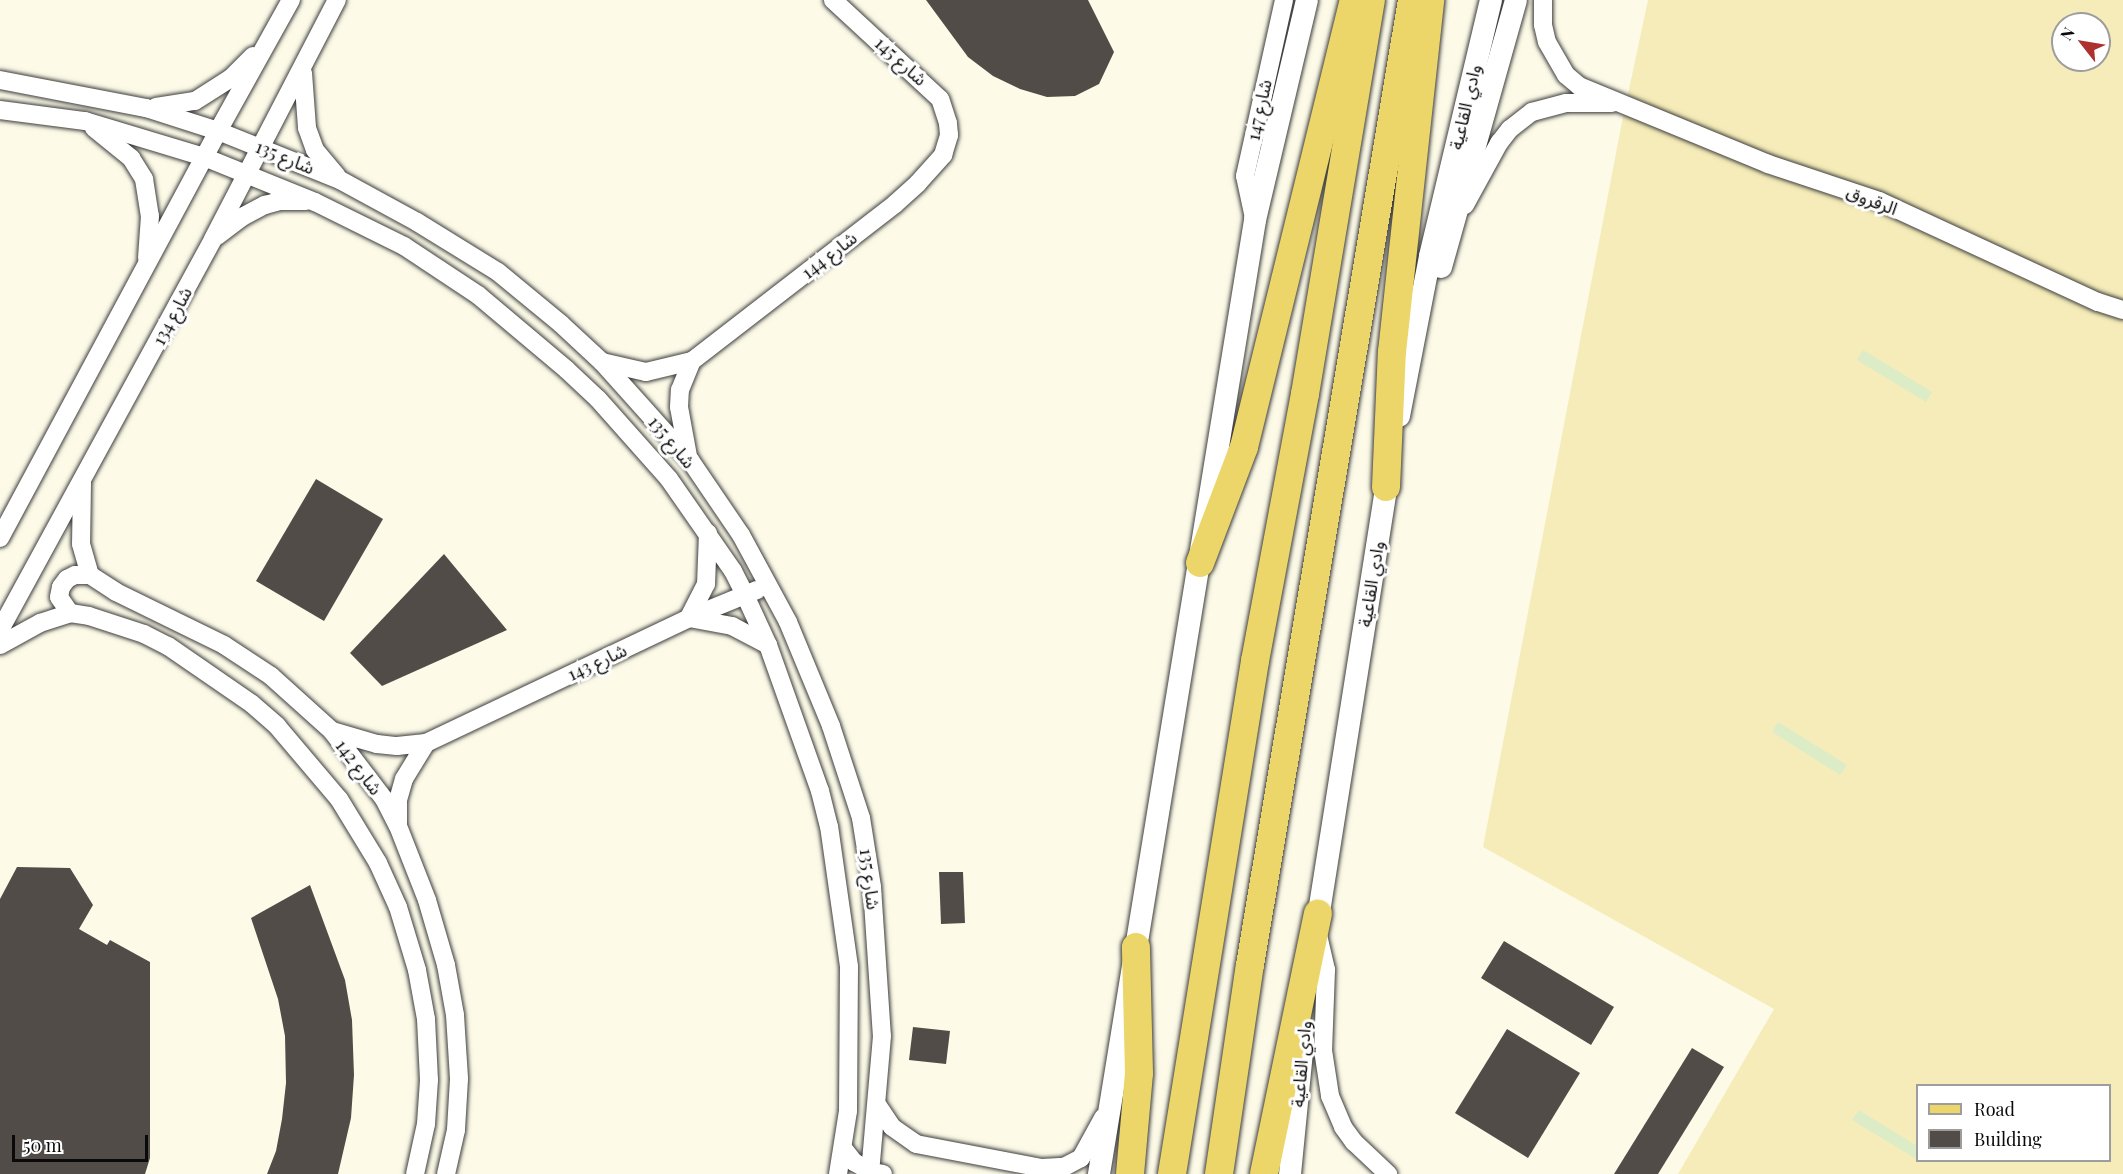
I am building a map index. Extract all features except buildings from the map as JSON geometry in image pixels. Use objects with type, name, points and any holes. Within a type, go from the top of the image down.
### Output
[{"type":"main road","points":[[1200,563],[1244,447],[1354,0]]},
{"type":"main road","points":[[1172,1174],[1255,661],[1305,394],[1371,0]]},
{"type":"main road","points":[[1219,1174],[1251,965],[1412,0]]},
{"type":"main road","points":[[1386,487],[1392,352],[1430,0]]},
{"type":"main road","points":[[1264,1174],[1317,921]]},
{"type":"main road","points":[[1130,1174],[1139,1073],[1136,947]]},
{"type":"street","points":[[3,530],[291,0]]},
{"type":"street","name":"شارع 134","points":[[0,630],[82,483],[260,146],[303,71],[337,0]]},
{"type":"street","name":"شارع 145","points":[[833,0],[940,99],[948,123],[949,135]]},
{"type":"street","name":"شارع 147","points":[[1255,220],[1245,176],[1284,0]]},
{"type":"street","points":[[1099,1174],[1255,220],[1307,0]]},
{"type":"street","name":"وادي القاعية","points":[[1290,1174],[1317,921],[1386,487],[1430,256],[1491,0]]},
{"type":"street","points":[[1407,373],[1452,232],[1516,0]]},
{"type":"street","name":"الرقروق","points":[[1542,0],[1543,25],[1547,42],[1566,75],[1580,86],[1768,164],[1879,201],[2098,302],[2123,310]]},
{"type":"street","points":[[146,108],[195,101],[231,78],[269,40]]},
{"type":"street","points":[[303,71],[307,128],[315,150],[340,180]]},
{"type":"street","name":"شارع 135","points":[[0,80],[146,108],[218,131],[340,180],[417,222],[498,272],[602,362],[690,460],[741,535],[769,584],[811,673],[861,818],[872,887],[879,964],[882,1036],[875,1173]]},
{"type":"street","name":"الرقروق","points":[[1452,232],[1488,159],[1510,129],[1532,112],[1566,103],[1617,103]]},
{"type":"street","name":"شارع 135","points":[[0,110],[85,121],[204,157],[315,201],[404,246],[478,295],[558,362],[598,399],[646,452],[708,533],[745,595],[768,645],[820,791],[841,895],[849,967],[848,1111],[838,1174]]},
{"type":"street","points":[[85,121],[131,158],[144,179],[150,216],[146,267]]},
{"type":"street","name":"شارع 144","points":[[602,362],[646,372],[692,361],[895,204],[933,168],[947,146],[949,135]]},
{"type":"street","points":[[213,238],[265,205],[280,201],[315,201]]},
{"type":"street","name":"شارع 144","points":[[690,460],[679,407],[680,390],[692,361]]},
{"type":"street","points":[[0,645],[40,623],[70,613],[59,597],[61,587],[67,579],[75,575],[90,574],[81,544],[82,483]]},
{"type":"street","points":[[708,533],[706,584],[689,618],[732,626],[768,645]]},
{"type":"street","name":"شارع 142","points":[[90,574],[116,592],[224,645],[271,676],[332,731],[384,799],[398,826],[430,911],[446,964],[455,1015],[459,1079],[456,1130],[446,1174]]},
{"type":"street","name":"شارع 143","points":[[332,731],[355,739],[397,746],[426,742],[689,618],[769,584]]},
{"type":"street","name":"شارع 142","points":[[70,613],[89,616],[144,634],[168,646],[221,680],[277,726],[356,822],[398,907],[417,970],[426,1019],[429,1091],[426,1124],[415,1174]]},
{"type":"street","points":[[398,826],[398,800],[404,779],[426,742]]},
{"type":"street","points":[[1317,921],[1326,970],[1323,1050],[1330,1096],[1343,1127],[1354,1142],[1388,1174]]},
{"type":"street","points":[[878,1106],[892,1127],[916,1144],[1017,1166],[1055,1168],[1073,1164],[1086,1152],[1111,1097]]},
{"type":"street","points":[[843,1148],[854,1162],[875,1173]]},
{"type":"sand","points":[[1648,0],[2123,0],[2123,1174],[1678,1174],[1774,1009],[1483,847],[1621,127]]},
{"type":"green space","points":[[1863,350],[1932,392],[1926,402],[1857,360]]},
{"type":"green space","points":[[1778,722],[1847,765],[1840,775],[1772,732]]},
{"type":"green space","points":[[1859,1110],[1916,1145],[1916,1159],[1852,1120]]}]
